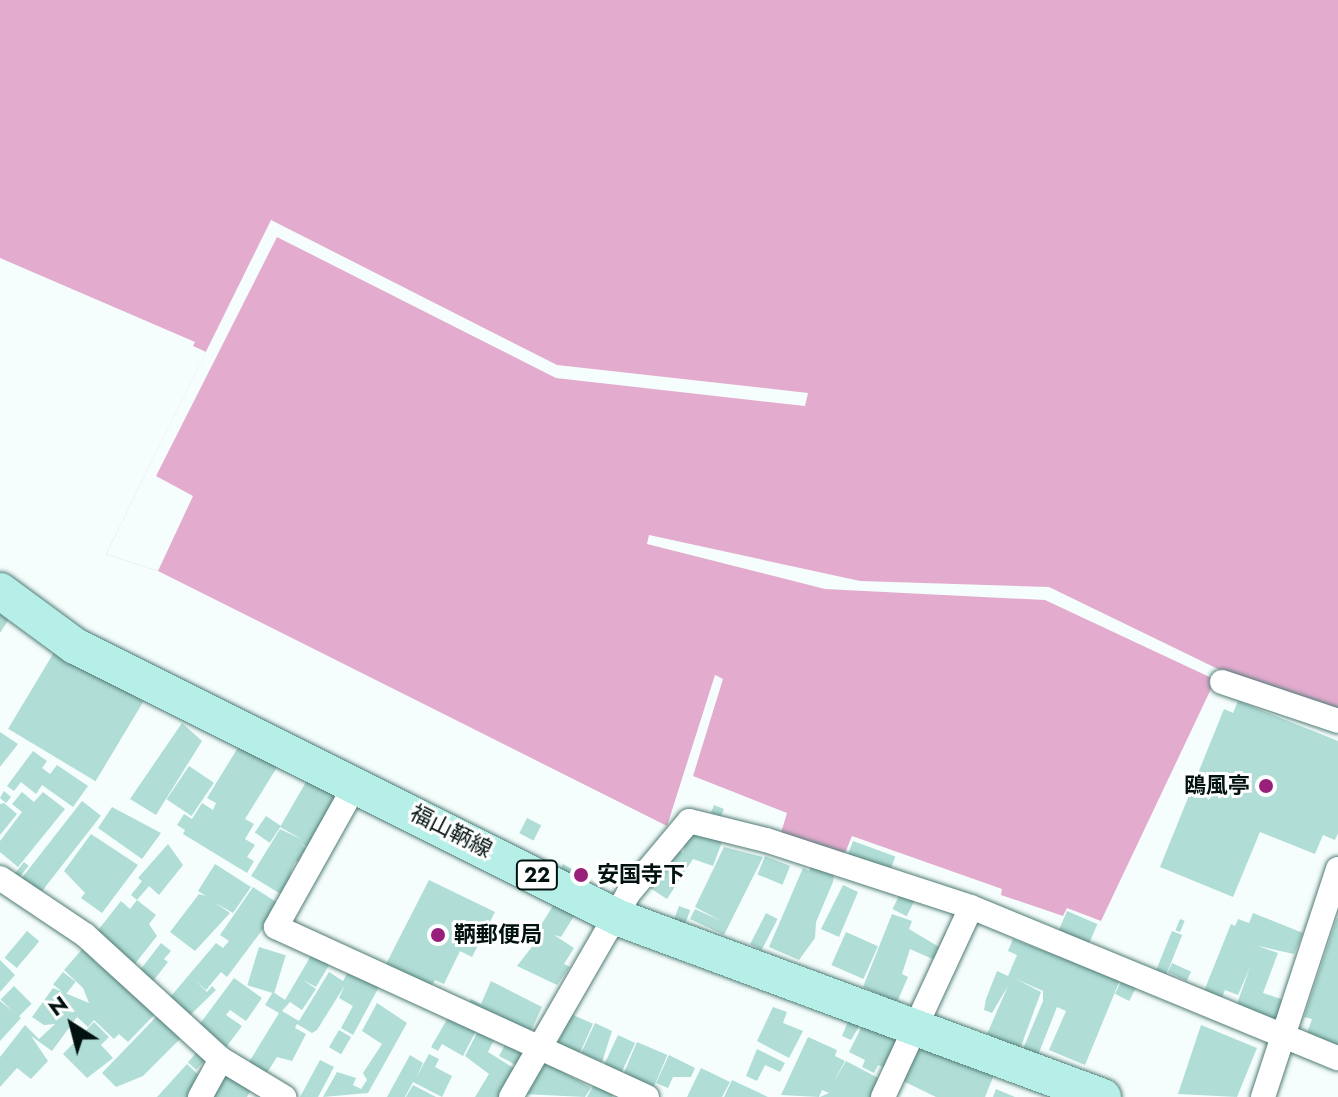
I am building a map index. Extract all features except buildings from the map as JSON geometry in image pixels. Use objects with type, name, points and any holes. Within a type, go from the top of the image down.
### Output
[{"type":"main road","name":"福山鞆線","points":[[0,591],[75,646],[357,782],[619,918],[919,1025],[1103,1097]]},
{"type":"street","points":[[1222,682],[1338,721]]},
{"type":"street","points":[[357,782],[276,927],[538,1051],[647,1097]]},
{"type":"street","points":[[511,1097],[619,918],[628,894],[689,821],[766,840],[971,907],[1338,1058]]},
{"type":"street","points":[[1263,1097],[1338,869]]},
{"type":"street","points":[[0,878],[85,935],[221,1059],[284,1097]]},
{"type":"street","points":[[883,1097],[919,1025],[971,907]]},
{"type":"street","points":[[200,1097],[221,1059]]},
{"type":"shaded area","points":[[0,0],[1338,0],[1338,709],[1220,670],[1101,921],[1067,908],[1063,916],[1001,895],[1002,889],[852,836],[843,858],[780,836],[787,813],[693,776],[723,679],[715,675],[667,826],[158,571],[106,554],[206,352],[193,346],[195,342],[0,258]]},
{"type":"pier","points":[[271,220],[557,365],[808,393],[805,406],[556,378],[277,237],[156,476],[193,496],[158,571],[106,554]]},
{"type":"pier","points":[[649,535],[860,581],[1049,587],[1220,670],[1216,680],[1045,600],[825,589],[647,544]]},
{"type":"place","name":"鴎風亭","points":[[1266,786]]},
{"type":"place","name":"安国寺下","points":[[581,875]]},
{"type":"place","name":"鞆郵便局","points":[[438,935]]}]
